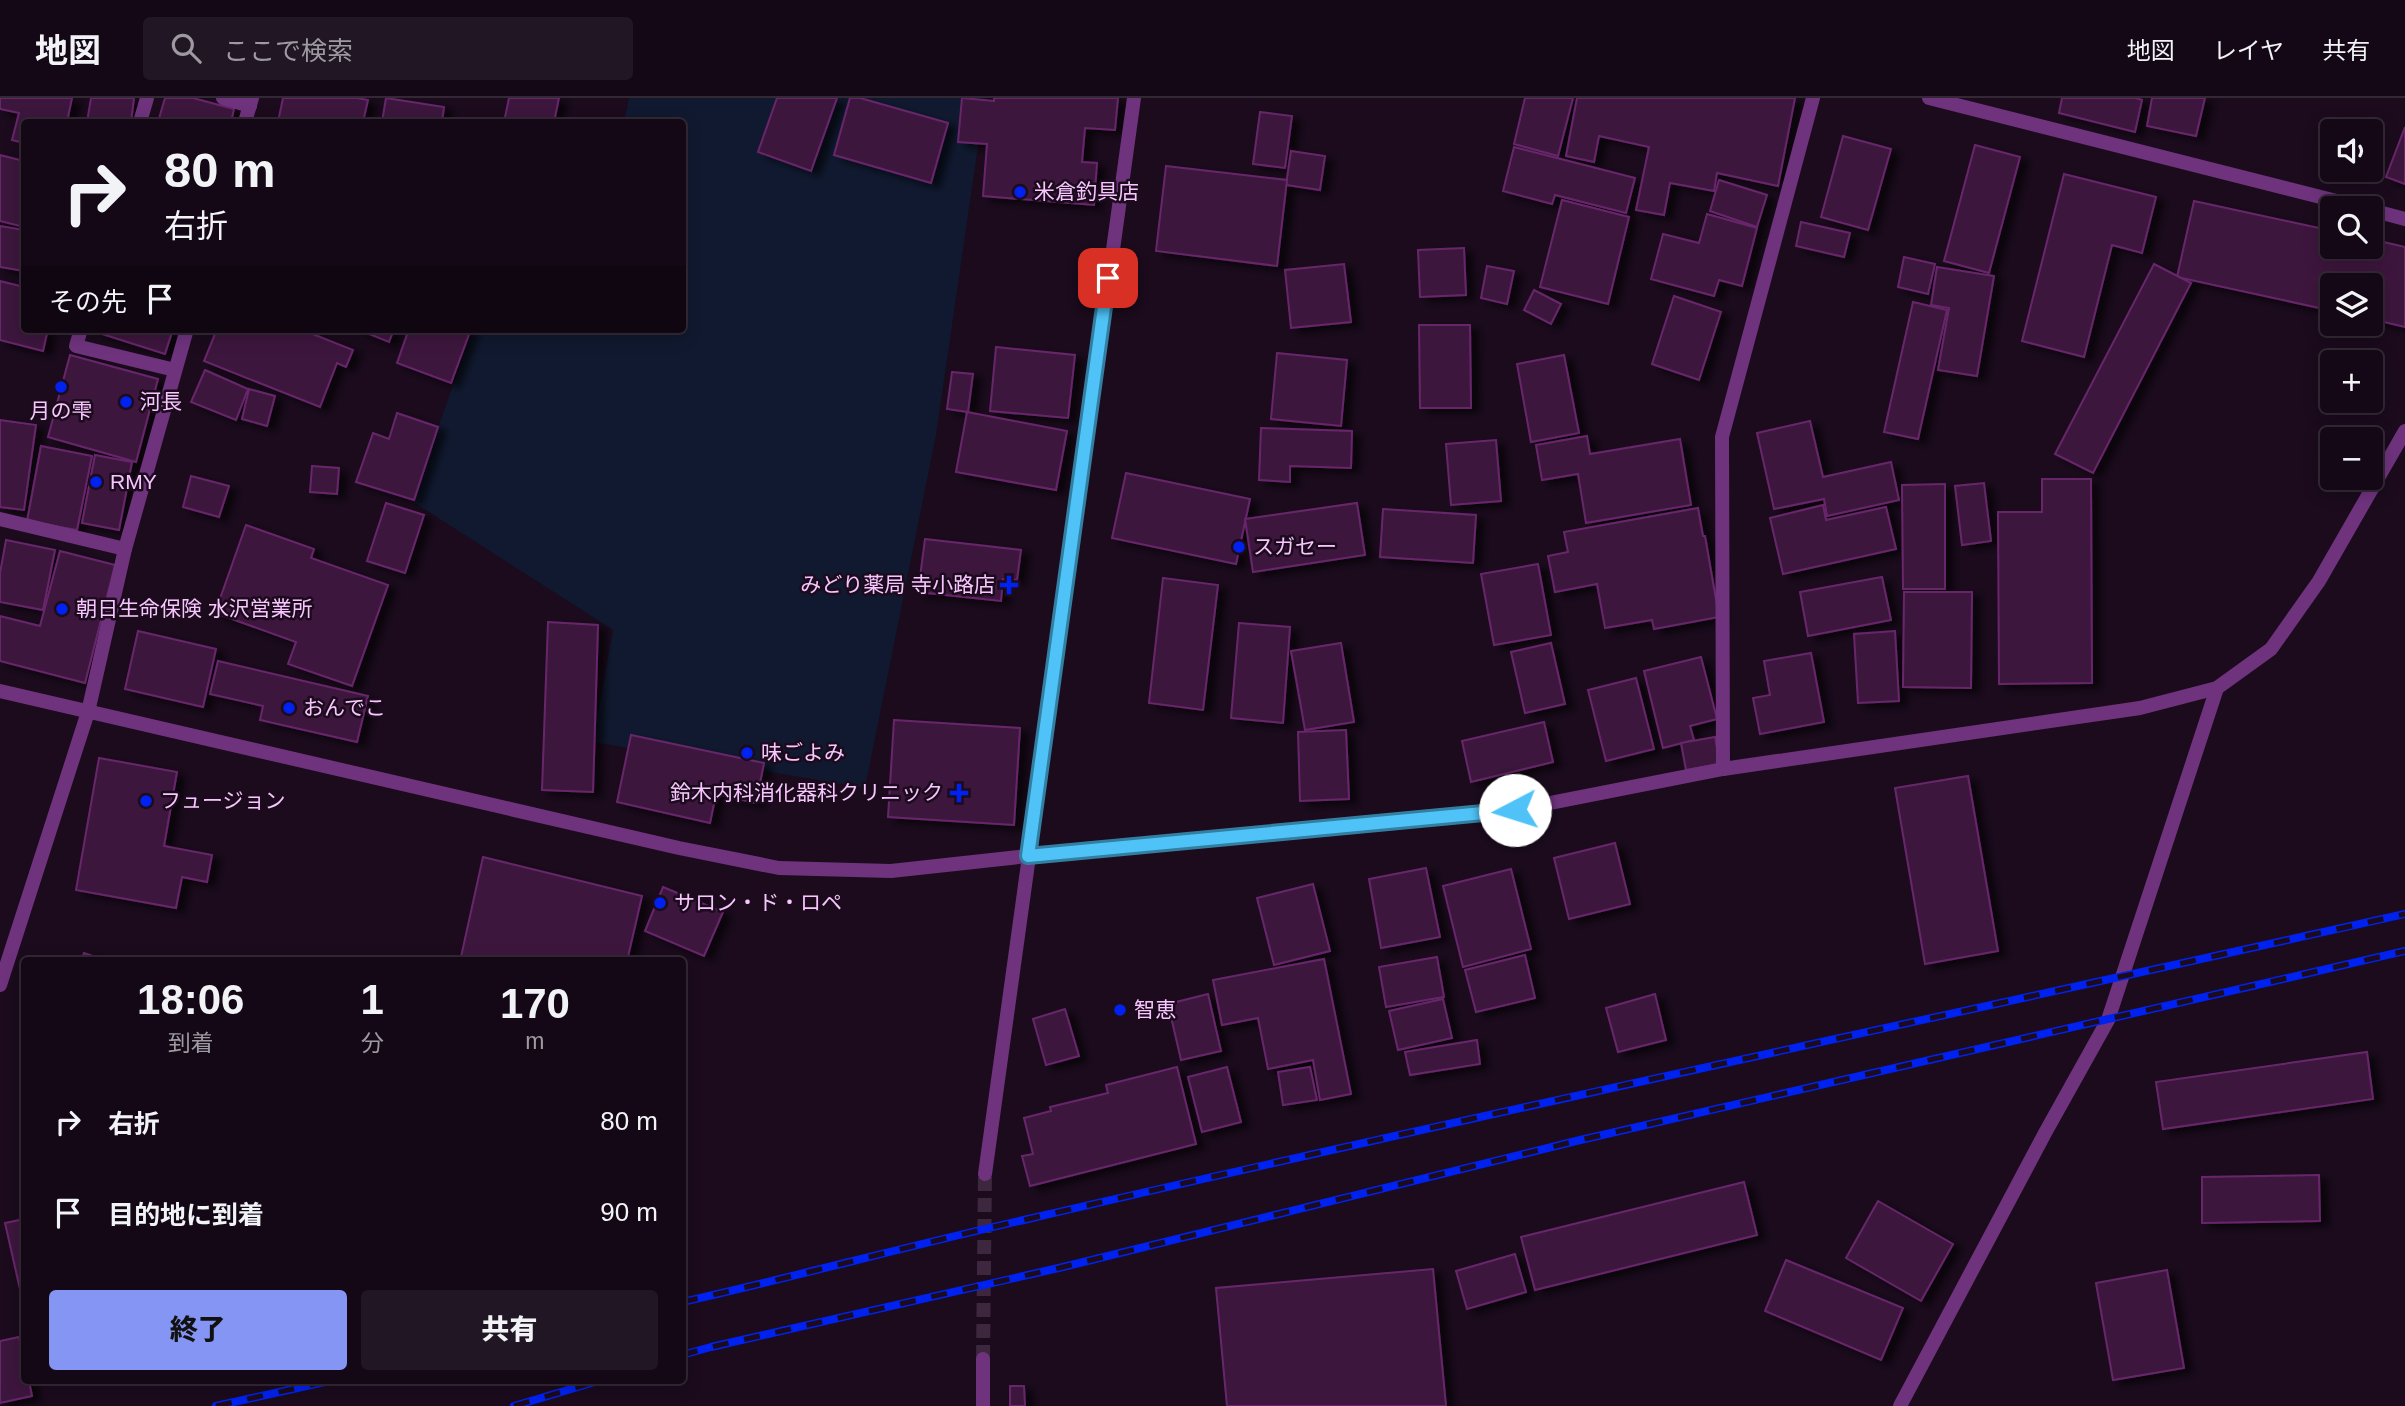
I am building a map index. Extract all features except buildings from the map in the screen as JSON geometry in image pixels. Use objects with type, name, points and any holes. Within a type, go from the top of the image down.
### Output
[{"type":"street","points":[[141,119],[147,98]]},
{"type":"street","points":[[223,98],[251,102],[246,119]]},
{"type":"street","points":[[985,1174],[1133,98]]},
{"type":"street","points":[[1723,769],[1722,436],[1812,98]]},
{"type":"street","points":[[1929,98],[2320,197]]},
{"type":"street","points":[[2383,213],[2405,219]]},
{"type":"street","points":[[80,333],[76,346],[175,370]]},
{"type":"street","points":[[0,985],[88,712],[125,549],[186,333]]},
{"type":"street","points":[[0,691],[679,848],[779,868],[891,871],[1515,810],[1723,769],[2140,708],[2217,688],[2271,649],[2319,581],[2405,431]]},
{"type":"street","points":[[0,519],[125,549]]},
{"type":"street","points":[[1900,1406],[2045,1132],[2108,1020],[2217,688]]},
{"type":"street","points":[[983,1359],[983,1406]]},
{"type":"shaded area","points":[[629,98],[985,98],[936,435],[865,788],[593,742],[613,630],[412,501],[472,333],[686,333],[686,119],[625,119]]},
{"type":"tunnel","points":[[983,1359],[985,1174]]},
{"type":"railway","points":[[686,1301],[1200,1180],[2405,914]]},
{"type":"railway","points":[[686,1354],[1063,1267],[1576,1141],[2405,951]]},
{"type":"railway","points":[[216,1406],[315,1384]]},
{"type":"railway","points":[[514,1406],[588,1384]]},
{"type":"place","name":"米倉釣具店","points":[[1020,192]]},
{"type":"place","name":"月の雫","points":[[61,387]]},
{"type":"place","name":"河長","points":[[126,402]]},
{"type":"place","name":"RMY","points":[[96,482]]},
{"type":"place","name":"スガセー","points":[[1239,547]]},
{"type":"place","name":"みどり薬局 寺小路店","points":[[1009,585]]},
{"type":"place","name":"朝日生命保険 水沢営業所","points":[[62,609]]},
{"type":"place","name":"おんでこ","points":[[289,708]]},
{"type":"place","name":"味ごよみ","points":[[747,753]]},
{"type":"place","name":"鈴木内科消化器科クリニック","points":[[959,793]]},
{"type":"place","name":"フュージョン","points":[[146,801]]},
{"type":"place","name":"サロン・ド・ロペ","points":[[660,903]]},
{"type":"place","name":"智恵","points":[[1120,1010]]},
{"type":"route","points":[[1108,278],[1028,856],[1515,810]]}]
